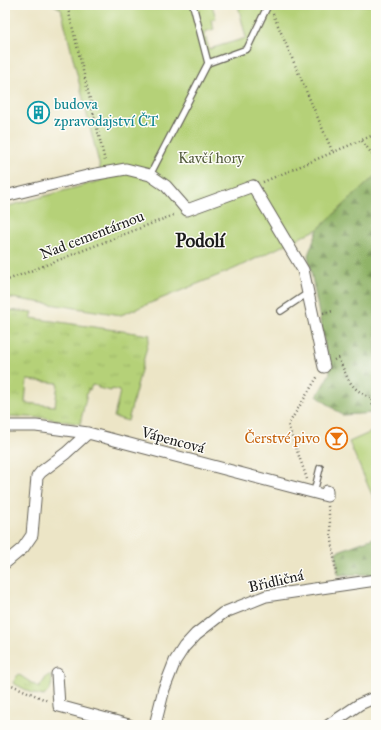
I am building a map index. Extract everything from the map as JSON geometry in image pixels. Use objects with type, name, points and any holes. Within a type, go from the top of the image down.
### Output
[{"type":"street","points":[[5,196],[126,169],[150,175],[166,186],[187,210],[253,186],[303,270],[324,365]]},
{"type":"street","name":"Vápencová","points":[[5,426],[36,426],[88,433],[327,496]]},
{"type":"street","points":[[5,563],[23,548],[32,534],[37,476],[88,433]]},
{"type":"street","name":"Břidličná","points":[[155,725],[164,689],[175,661],[184,647],[196,634],[222,614],[266,596],[376,580]]},
{"type":"street","points":[[57,674],[59,706],[129,725]]},
{"type":"street","points":[[329,725],[360,704],[376,698]]},
{"type":"lane","points":[[150,175],[208,63],[193,5]]},
{"type":"lane","points":[[208,63],[247,49],[268,5]]},
{"type":"lane","points":[[281,311],[308,293]]},
{"type":"lane","points":[[312,491],[320,468]]},
{"type":"path","points":[[66,5],[68,8],[108,172]]},
{"type":"path","points":[[272,12],[332,153]]},
{"type":"path","points":[[253,186],[376,134]]},
{"type":"path","points":[[362,141],[376,159]]},
{"type":"path","name":"Nad cementárnou","points":[[5,281],[187,210]]},
{"type":"path","points":[[376,260],[376,285]]},
{"type":"path","points":[[312,491],[288,425],[324,365],[338,358],[351,385],[359,392],[370,396],[373,406],[376,406]]},
{"type":"path","points":[[327,496],[336,577]]},
{"type":"path","points":[[5,682],[59,706]]},
{"type":"green space","name":"Kavčí hory","points":[[54,5],[212,5],[216,18],[211,20],[214,29],[204,32],[209,49],[246,38],[238,5],[376,5],[376,175],[318,229],[234,269],[121,315],[5,297],[5,207],[103,180],[61,9]]},
{"type":"green space","points":[[376,175],[376,413],[342,415],[317,396],[330,373],[308,255],[318,229]]},
{"type":"green space","points":[[5,310],[33,312],[31,318],[150,335],[128,421],[114,417],[120,391],[112,389],[111,391],[92,385],[90,390],[88,389],[80,424],[46,418],[5,416]],"holes":[[[27,380],[58,383],[55,406],[25,403]]]},
{"type":"green space","points":[[376,430],[376,504],[349,442]]},
{"type":"green space","points":[[376,537],[376,574],[338,575],[336,552]]},
{"type":"green space","points":[[18,674],[39,688],[47,676],[51,676],[51,687],[44,696],[34,694],[13,683]]},
{"type":"place","name":"budova zpravodajství ČT","points":[[39,113]]},
{"type":"place","name":"Čerstvé pivo","points":[[336,438]]},
{"type":"district","name":"Podolí","points":[[200,240]]}]
